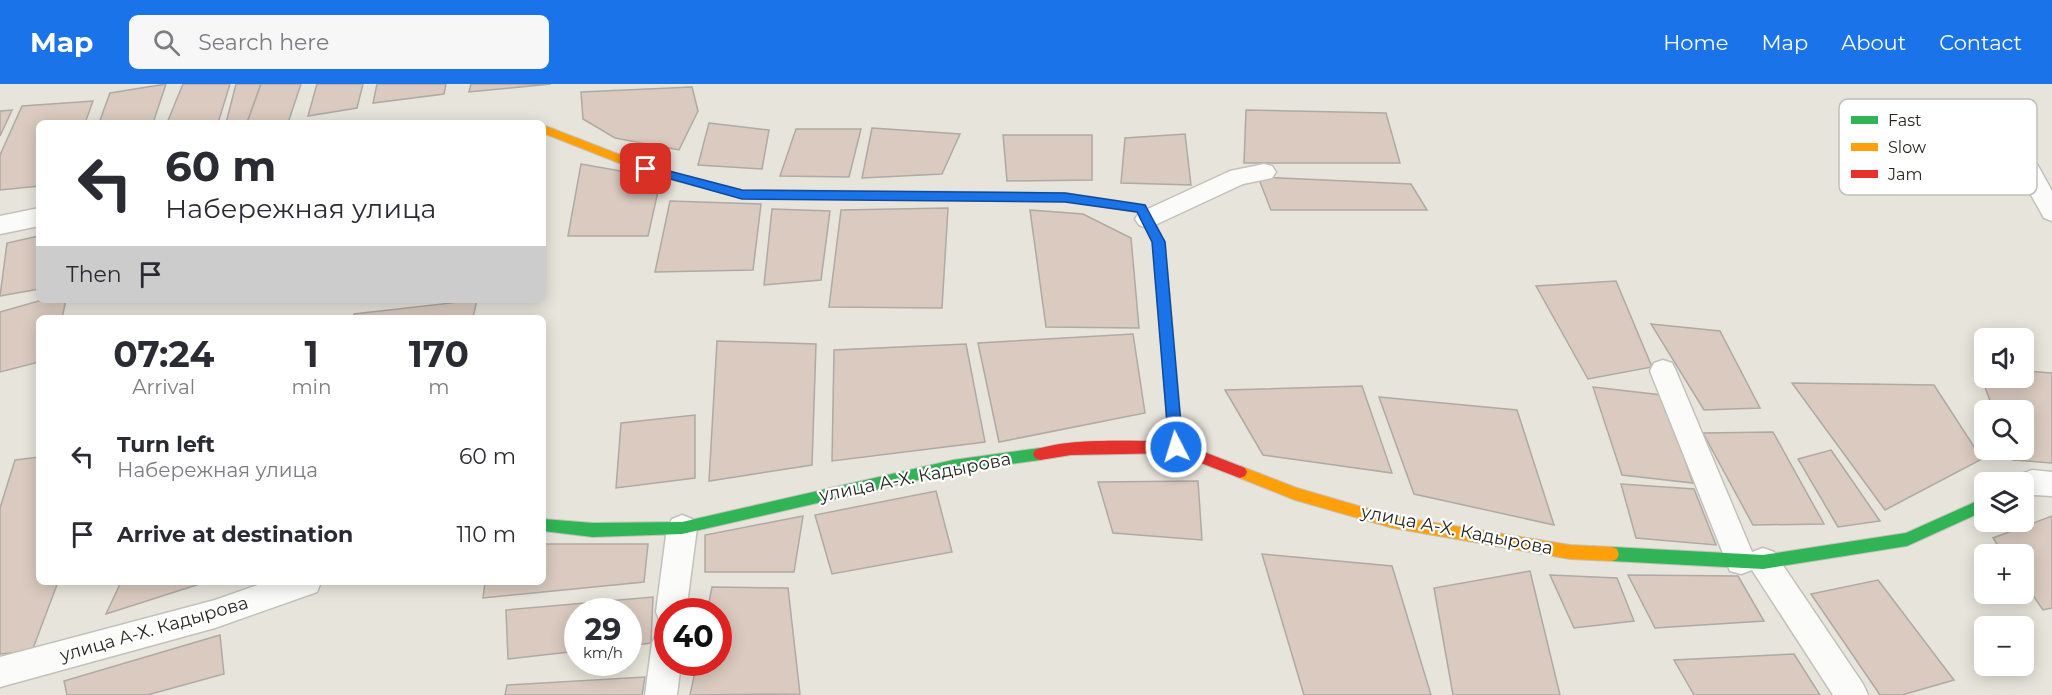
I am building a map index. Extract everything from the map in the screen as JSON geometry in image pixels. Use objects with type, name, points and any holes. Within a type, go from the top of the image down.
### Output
[{"type":"street","points":[[546,130],[646,169],[742,194],[1065,198],[1141,208],[1159,242],[1176,447]]},
{"type":"street","points":[[1147,219],[1238,177],[1264,172]]},
{"type":"street","points":[[2037,185],[2052,212]]},
{"type":"street","points":[[0,225],[36,218]]},
{"type":"street","points":[[1663,371],[1752,561],[1852,695]]},
{"type":"street","name":"улица А-Х. Кадырова","points":[[546,525],[593,530],[682,528],[953,466],[1071,449],[1176,447],[1295,494],[1393,522],[1570,552],[1752,561],[1907,539],[1974,509]]},
{"type":"street","points":[[2034,482],[2052,484]]},
{"type":"street","points":[[673,598],[682,528]]},
{"type":"street","name":"улица А-Х. Кадырова","points":[[6,679],[215,614],[297,585]]},
{"type":"street","points":[[661,695],[664,676]]},
{"type":"building","points":[[166,84],[154,120],[100,120],[110,93]]},
{"type":"building","points":[[183,84],[230,84],[219,120],[168,120]]},
{"type":"building","points":[[236,84],[261,84],[248,120],[227,120]]},
{"type":"building","points":[[261,84],[301,84],[289,120],[248,120]]},
{"type":"building","points":[[317,84],[363,84],[357,108],[308,116]]},
{"type":"building","points":[[377,84],[446,84],[444,94],[373,103]]},
{"type":"building","points":[[471,84],[551,84],[469,92]]},
{"type":"building","points":[[692,87],[698,111],[679,150],[615,138],[583,119],[581,92]]},
{"type":"building","points":[[93,101],[86,120],[36,120],[36,186],[0,190],[0,155],[22,106]]},
{"type":"building","points":[[12,110],[0,136],[0,111]]},
{"type":"building","points":[[1246,110],[1386,113],[1400,163],[1244,163]]},
{"type":"building","points":[[709,123],[769,130],[762,169],[698,165]]},
{"type":"building","points":[[872,128],[960,134],[942,174],[862,178]]},
{"type":"building","points":[[796,129],[861,129],[849,177],[780,176]]},
{"type":"building","points":[[1185,134],[1191,185],[1121,183],[1125,138]]},
{"type":"building","points":[[1003,135],[1092,135],[1092,180],[1007,181]]},
{"type":"building","points":[[581,164],[661,178],[648,236],[568,236]]},
{"type":"building","points":[[1258,177],[1411,184],[1427,210],[1271,210]]},
{"type":"building","points":[[670,201],[761,204],[753,270],[655,272]]},
{"type":"building","points":[[948,208],[942,308],[829,307],[841,210]]},
{"type":"building","points":[[772,209],[830,211],[821,280],[764,285]]},
{"type":"building","points":[[1030,210],[1083,214],[1131,238],[1139,328],[1046,327]]},
{"type":"building","points":[[36,237],[36,290],[0,296],[7,243]]},
{"type":"building","points":[[1616,281],[1652,367],[1588,379],[1536,286]]},
{"type":"building","points":[[36,302],[65,303],[63,315],[36,315],[36,363],[0,372],[0,312]]},
{"type":"building","points":[[451,303],[476,303],[474,315],[354,314]]},
{"type":"building","points":[[1651,324],[1720,331],[1760,408],[1704,410]]},
{"type":"building","points":[[1133,334],[1145,413],[999,442],[978,343]]},
{"type":"building","points":[[717,341],[816,344],[812,465],[709,481]]},
{"type":"building","points":[[966,344],[985,442],[832,461],[834,350]]},
{"type":"building","points":[[2034,372],[2052,373],[2052,463],[2013,460],[2034,460],[2034,400],[1990,400],[1985,388],[2034,388]]},
{"type":"building","points":[[1792,383],[1934,385],[1974,447],[1974,460],[1980,460],[1885,510]]},
{"type":"building","points":[[1362,386],[1392,473],[1263,455],[1225,390]]},
{"type":"building","points":[[1593,387],[1662,395],[1693,483],[1622,475]]},
{"type":"building","points":[[1379,397],[1517,410],[1554,525],[1414,494]]},
{"type":"building","points":[[695,415],[695,478],[616,488],[621,423]]},
{"type":"building","points":[[1773,432],[1824,524],[1753,525],[1703,433]]},
{"type":"building","points":[[1831,450],[1880,521],[1838,527],[1798,459]]},
{"type":"building","points":[[36,457],[36,585],[57,585],[32,651],[0,654],[0,508],[15,460]]},
{"type":"building","points":[[1198,481],[1202,540],[1113,533],[1098,482]]},
{"type":"building","points":[[1621,484],[1694,489],[1716,545],[1636,538]]},
{"type":"building","points":[[936,491],[952,552],[832,574],[815,515]]},
{"type":"building","points":[[803,516],[794,572],[705,572],[705,535]]},
{"type":"building","points":[[2052,516],[2052,608],[2043,610],[2034,597],[2034,544],[1997,544],[1993,538],[2009,532],[2034,532],[2034,523]]},
{"type":"building","points":[[546,544],[648,544],[644,582],[483,598],[485,585],[546,585]]},
{"type":"building","points":[[1262,554],[1392,566],[1431,695],[1304,695]]},
{"type":"building","points":[[1530,571],[1560,695],[1453,695],[1434,588]]},
{"type":"building","points":[[1550,575],[1617,578],[1634,621],[1574,628]]},
{"type":"building","points":[[1628,575],[1738,576],[1764,621],[1655,628]]},
{"type":"building","points":[[1878,580],[1954,680],[1902,695],[1880,695],[1811,594]]},
{"type":"building","points":[[120,585],[197,585],[106,614]]},
{"type":"building","points":[[712,587],[788,588],[800,694],[690,695],[694,676],[732,676],[732,598],[710,598]]},
{"type":"building","points":[[653,597],[651,643],[642,644],[642,598]]},
{"type":"building","points":[[564,605],[564,653],[508,659],[506,610]]},
{"type":"building","points":[[220,635],[224,674],[147,695],[67,695],[64,681]]},
{"type":"building","points":[[1794,654],[1820,695],[1694,695],[1674,660]]},
{"type":"building","points":[[645,677],[642,695],[505,695],[507,685]]},
{"type":"traffic: fast","points":[[983,196],[1065,197],[1141,208],[1159,242],[1176,447]]},
{"type":"traffic: fast","points":[[546,525],[593,530],[682,528],[953,466],[1040,454]]},
{"type":"traffic: fast","points":[[1612,554],[1763,562],[1907,539],[1974,509]]},
{"type":"traffic: slow","points":[[546,130],[646,169],[742,194],[983,196]]},
{"type":"traffic: slow","points":[[1240,472],[1295,494],[1393,522],[1570,552],[1612,554]]},
{"type":"traffic: jam","points":[[1040,454],[1071,449],[1176,447],[1240,472]]},
{"type":"route","points":[[646,169],[742,194],[1065,198],[1141,208],[1159,242],[1176,447]]}]
